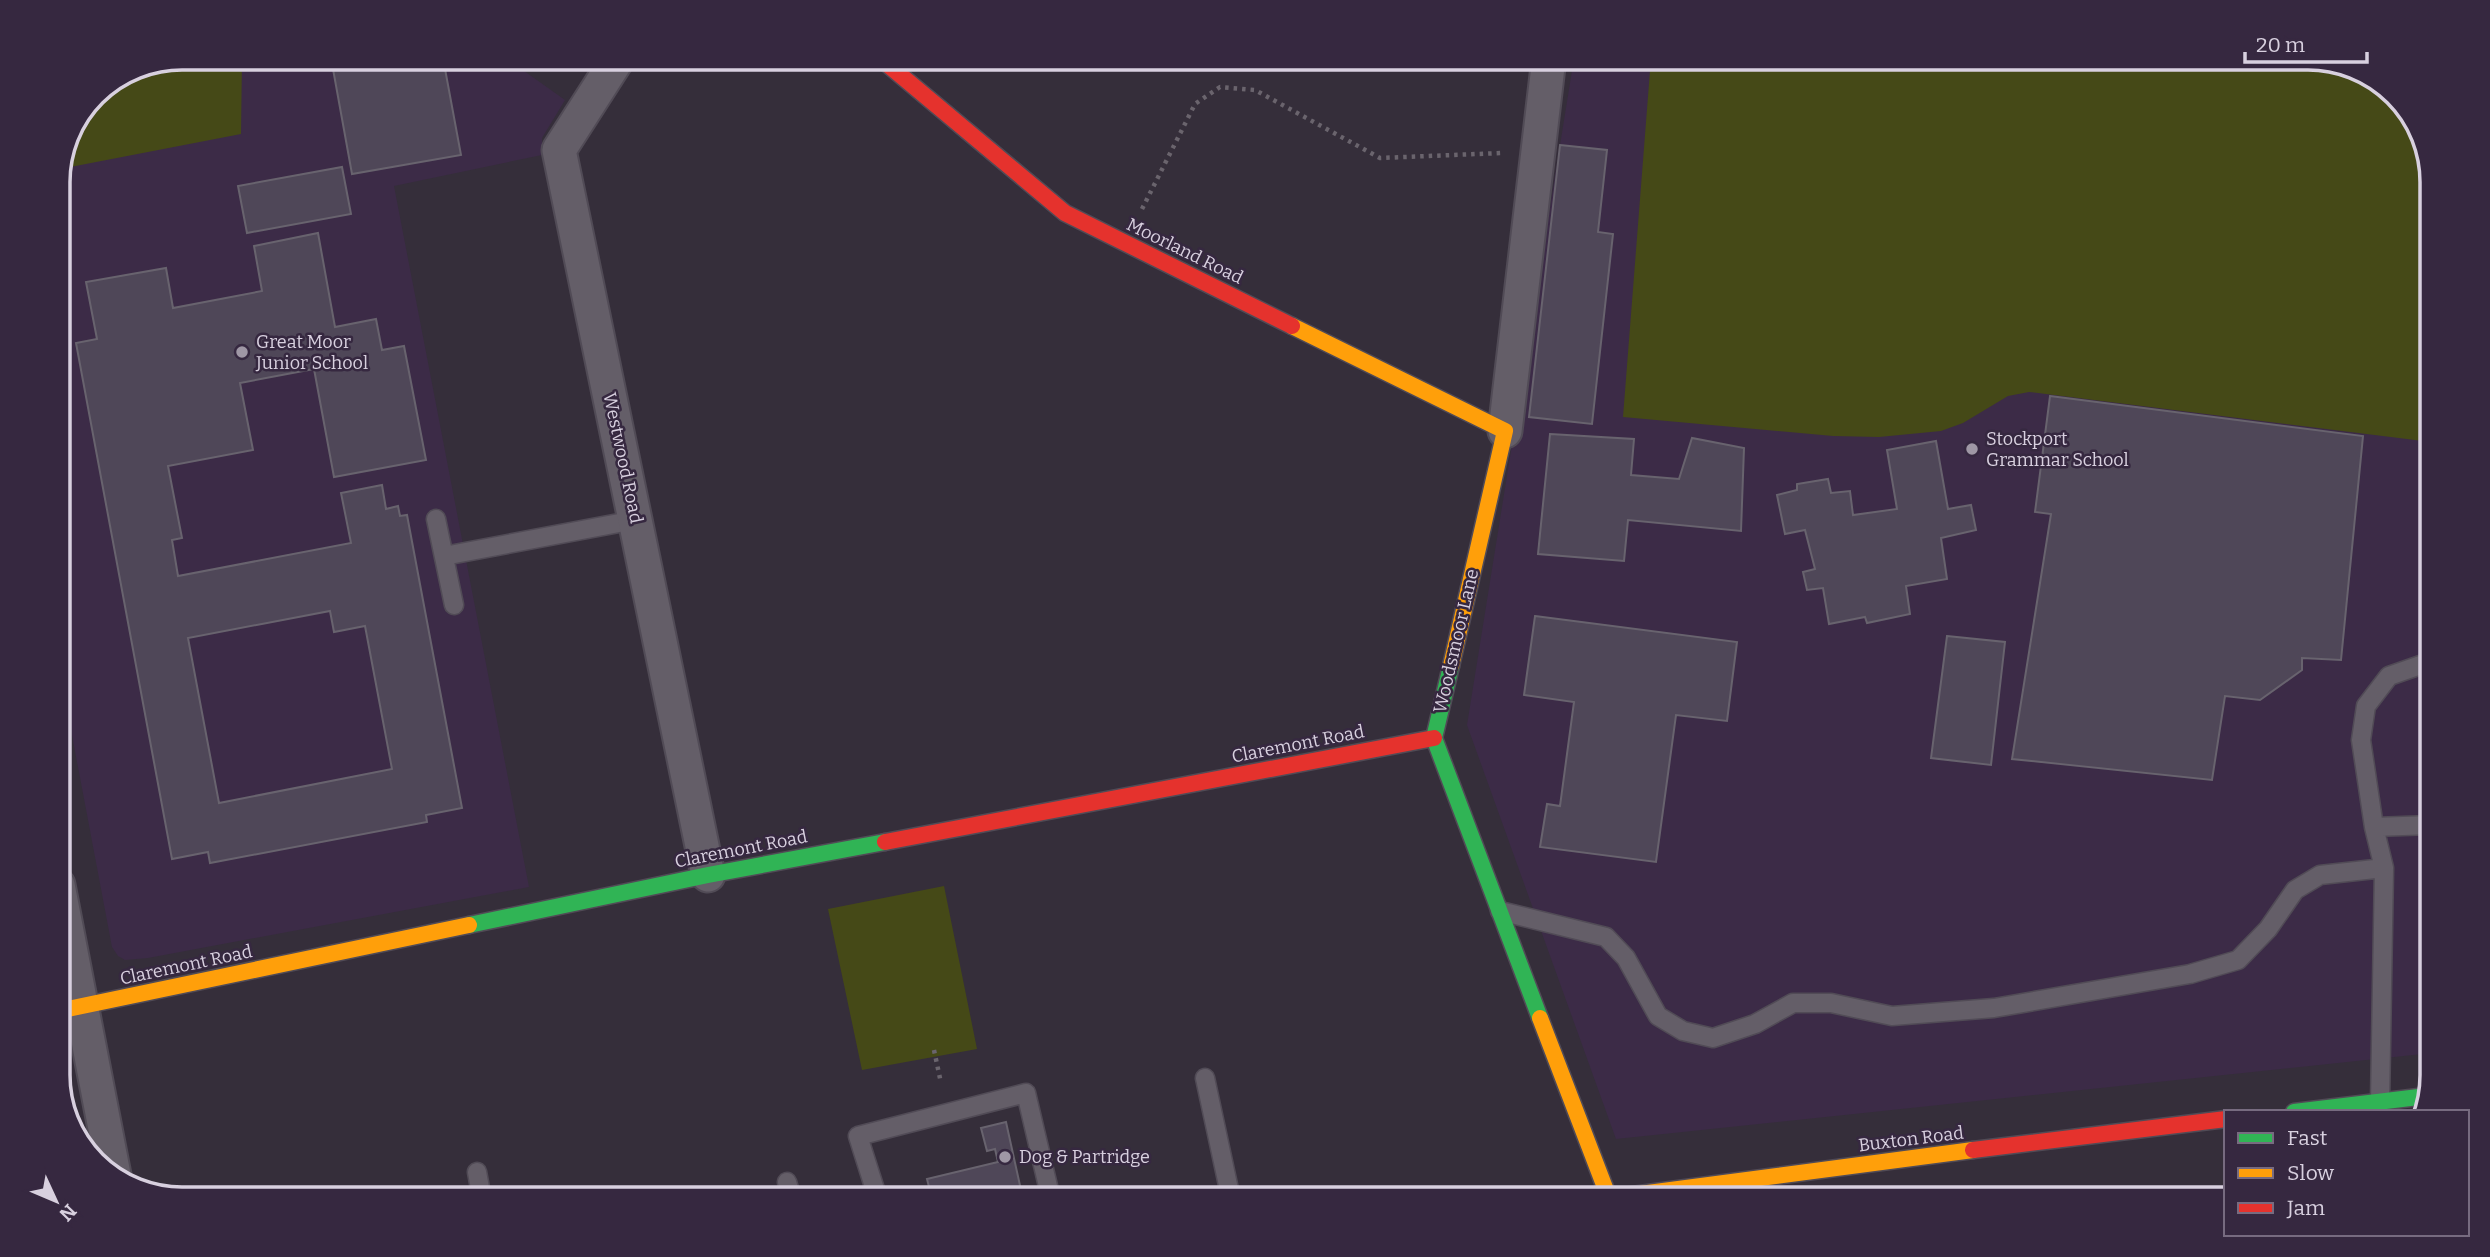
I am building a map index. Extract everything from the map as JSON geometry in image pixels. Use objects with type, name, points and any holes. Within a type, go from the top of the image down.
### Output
[{"type":"main road","name":"Moorland Road","points":[[894,70],[1065,213],[1505,431]]},
{"type":"main road","name":"Woodsmoor Lane","points":[[1505,431],[1434,738],[1601,1187]]},
{"type":"main road","name":"Claremont Road","points":[[70,1009],[708,874],[1434,738]]},
{"type":"main road","points":[[2313,1110],[2417,1097]]},
{"type":"main road","name":"Buxton Road","points":[[1688,1187],[2121,1130],[2224,1119]]},
{"type":"street","name":"Westwood Road","points":[[610,70],[559,150],[708,874]]},
{"type":"street","name":"Woodsmoor Lane","points":[[1505,431],[1547,70]]},
{"type":"street","points":[[70,1009],[110,1161]]},
{"type":"lane","points":[[436,519],[454,605]]},
{"type":"lane","points":[[444,556],[635,520]]},
{"type":"lane","points":[[2380,1103],[2384,868],[2374,827],[2361,740],[2366,706],[2389,676],[2420,665]]},
{"type":"lane","points":[[2374,827],[2420,825]]},
{"type":"lane","points":[[1500,911],[1606,937],[1626,958],[1658,1016],[1683,1031],[1713,1038],[1755,1024],[1793,1003],[1831,1003],[1892,1016],[1994,1008],[2190,974],[2238,960],[2268,929],[2295,890],[2320,875],[2384,868]]},
{"type":"lane","points":[[1205,1078],[1228,1187]]},
{"type":"lane","points":[[874,1187],[858,1136],[1026,1093],[1048,1187]]},
{"type":"lane","points":[[477,1172],[480,1187]]},
{"type":"path","points":[[1125,242],[1195,104],[1220,88],[1255,90],[1380,158],[1537,152]]},
{"type":"shaded area","name":"Great Moor Junior School","points":[[523,70],[565,100],[542,138],[542,155],[394,186],[529,887],[148,958],[125,960],[118,956],[112,947],[70,725],[70,174],[79,139],[89,120],[103,103],[120,89],[160,72]]},
{"type":"shaded area","name":"Stockport Grammar School","points":[[1572,70],[2308,70],[2337,74],[2358,82],[2382,98],[2401,120],[2414,146],[2420,174],[2420,1054],[1616,1139],[1467,725]]},
{"type":"green space","points":[[242,70],[241,134],[71,167],[79,139],[89,120],[103,103],[120,89],[160,72]]},
{"type":"green space","points":[[1650,70],[2323,71],[2358,82],[2382,98],[2401,120],[2414,146],[2420,174],[2420,441],[2029,392],[2008,396],[1963,423],[1941,431],[1879,437],[1833,436],[1623,417]]},
{"type":"green space","points":[[944,886],[977,1049],[862,1070],[828,909]]},
{"type":"building","points":[[333,70],[445,70],[461,155],[352,174]]},
{"type":"building","points":[[1560,145],[1607,150],[1598,232],[1613,234],[1592,424],[1529,417]]},
{"type":"building","points":[[342,167],[351,214],[247,233],[238,186]]},
{"type":"building","points":[[318,233],[335,327],[376,319],[382,350],[404,346],[426,460],[334,477],[314,369],[240,383],[253,450],[168,466],[182,538],[172,540],[178,576],[351,543],[341,493],[382,485],[386,509],[398,506],[400,516],[407,515],[462,808],[426,815],[427,822],[210,863],[208,852],[172,859],[76,343],[97,339],[86,282],[166,268],[173,308],[262,291],[254,246]],"holes":[[[330,611],[334,632],[365,626],[392,769],[219,803],[188,638]]]},
{"type":"building","points":[[2050,396],[2363,436],[2341,660],[2302,658],[2302,670],[2260,700],[2225,696],[2212,780],[2012,759],[2051,514],[2035,512]]},
{"type":"building","points":[[1550,434],[1634,439],[1631,475],[1679,479],[1692,438],[1744,448],[1741,531],[1628,520],[1624,561],[1538,554]]},
{"type":"building","points":[[1936,441],[1948,509],[1971,505],[1976,530],[1941,538],[1947,579],[1906,586],[1910,614],[1867,623],[1865,617],[1829,624],[1823,588],[1807,590],[1803,572],[1815,569],[1805,530],[1785,534],[1777,495],[1797,490],[1797,484],[1828,479],[1831,493],[1850,491],[1853,515],[1897,509],[1887,450]]},
{"type":"building","points":[[1535,616],[1737,642],[1727,721],[1676,715],[1656,862],[1540,847],[1547,804],[1560,806],[1574,702],[1524,695]]},
{"type":"building","points":[[1947,636],[2005,642],[1991,765],[1931,758]]},
{"type":"building","name":"Dog & Partridge","points":[[1006,1122],[1020,1187],[929,1187],[927,1179],[998,1162],[995,1149],[987,1151],[981,1128]]},
{"type":"traffic: fast","points":[[1451,666],[1434,738],[1540,1018]]},
{"type":"traffic: fast","points":[[469,925],[708,875],[885,842]]},
{"type":"traffic: fast","points":[[2311,1110],[2417,1097]]},
{"type":"traffic: slow","points":[[1292,326],[1505,431],[1451,666]]},
{"type":"traffic: slow","points":[[70,1008],[469,925]]},
{"type":"traffic: slow","points":[[1540,1018],[1605,1187]]},
{"type":"traffic: slow","points":[[1693,1187],[1973,1150]]},
{"type":"traffic: jam","points":[[894,70],[1065,213],[1292,326]]},
{"type":"traffic: jam","points":[[885,842],[1434,738]]},
{"type":"traffic: jam","points":[[1973,1150],[2224,1119]]},
{"type":"place","name":"Great Moor Junior School","points":[[242,352]]},
{"type":"place","name":"Stockport Grammar School","points":[[1972,449]]},
{"type":"place","name":"Dog & Partridge","points":[[1005,1157]]}]
